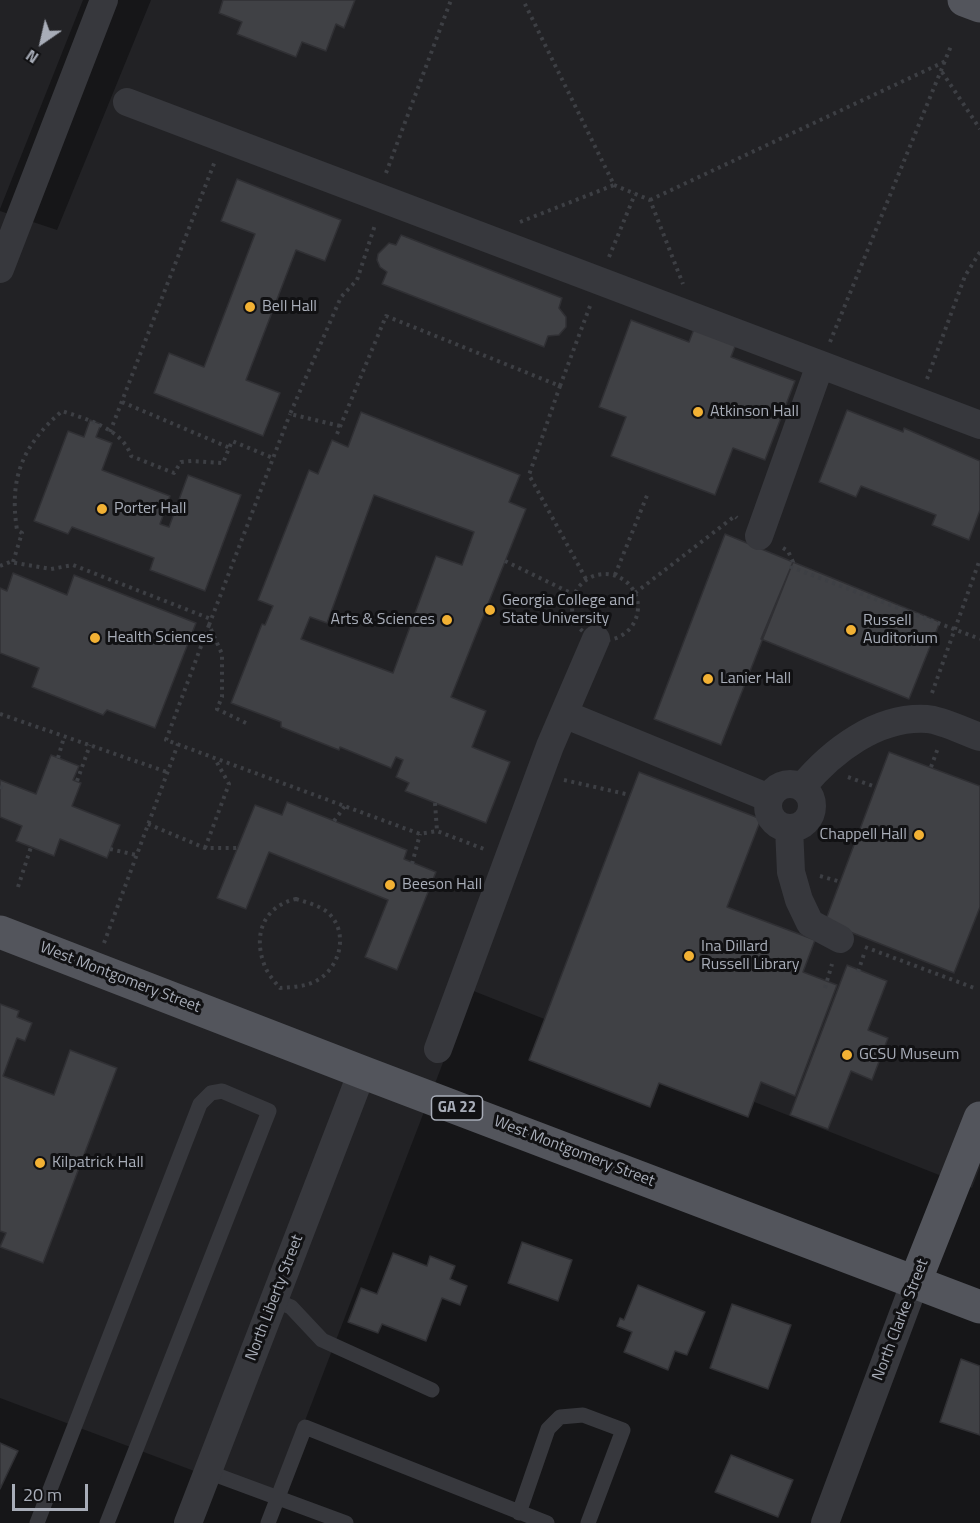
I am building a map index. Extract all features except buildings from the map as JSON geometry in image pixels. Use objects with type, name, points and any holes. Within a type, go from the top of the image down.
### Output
[{"type":"main road","points":[[964,0],[980,6]]},
{"type":"main road","name":"West Montgomery Street","points":[[0,932],[980,1307]]},
{"type":"main road","name":"North Clarke Street","points":[[915,1282],[980,1118]]},
{"type":"street","points":[[0,269],[104,0]]},
{"type":"street","points":[[127,102],[980,426]]},
{"type":"street","points":[[759,536],[820,365]]},
{"type":"street","points":[[438,1049],[540,775],[596,639]]},
{"type":"street","points":[[564,714],[769,798]]},
{"type":"street","points":[[802,787],[819,766],[851,742],[893,721],[929,719],[980,737]]},
{"type":"street","points":[[784,784],[802,787],[812,800],[811,814],[802,824],[789,828],[771,818],[768,811],[769,798],[773,791],[784,784]]},
{"type":"street","points":[[789,828],[791,872],[810,923],[853,943]]},
{"type":"street","name":"North Liberty Street","points":[[188,1523],[362,1072]]},
{"type":"street","name":"North Clarke Street","points":[[825,1523],[915,1282]]},
{"type":"lane","points":[[37,1523],[200,1104],[211,1092],[222,1091],[269,1111],[107,1523]]},
{"type":"lane","points":[[274,1300],[291,1307],[322,1340],[432,1390]]},
{"type":"lane","points":[[519,1513],[548,1430],[560,1416],[583,1415],[623,1430],[588,1523]]},
{"type":"lane","points":[[268,1523],[305,1427],[547,1523]]},
{"type":"lane","points":[[208,1472],[346,1523]]},
{"type":"path","points":[[451,0],[380,198],[357,280],[341,297],[290,414],[166,740],[420,834],[436,831],[508,859]]},
{"type":"path","points":[[523,0],[614,185],[650,200],[696,318]]},
{"type":"path","points":[[820,365],[951,46]]},
{"type":"path","points":[[650,200],[946,61]]},
{"type":"path","points":[[942,72],[980,129]]},
{"type":"path","points":[[110,432],[223,139]]},
{"type":"path","points":[[483,237],[614,185]]},
{"type":"path","points":[[586,579],[528,475],[635,194]]},
{"type":"path","points":[[919,402],[965,276],[980,252]]},
{"type":"path","points":[[337,434],[386,316],[560,386]]},
{"type":"path","points":[[122,402],[230,448]]},
{"type":"path","points":[[13,562],[22,533],[17,530],[15,517],[15,483],[24,458],[38,434],[62,411],[101,424],[129,447],[132,456],[174,473],[181,462],[223,463],[232,441],[273,458]]},
{"type":"path","points":[[290,414],[340,426]]},
{"type":"path","points":[[615,575],[648,493]]},
{"type":"path","points":[[635,593],[735,516]]},
{"type":"path","points":[[923,719],[953,629],[980,560]]},
{"type":"path","points":[[505,561],[573,594]]},
{"type":"path","points":[[0,566],[13,562],[51,569],[73,565],[212,619]]},
{"type":"path","points":[[791,567],[980,639]]},
{"type":"path","points":[[595,574],[615,575],[630,585],[635,593],[638,604],[637,614],[633,624],[617,638],[596,639],[577,626],[572,616],[573,594],[586,579],[595,574]]},
{"type":"path","points":[[209,625],[222,654],[222,698],[217,709],[246,723]]},
{"type":"path","points":[[0,714],[167,772]]},
{"type":"path","points":[[58,758],[64,736]]},
{"type":"path","points":[[95,968],[178,744]]},
{"type":"path","points":[[77,781],[90,745]]},
{"type":"path","points":[[205,848],[229,784],[215,758]]},
{"type":"path","points":[[540,775],[630,795]]},
{"type":"path","points":[[0,787],[6,789]]},
{"type":"path","points":[[435,803],[436,831]]},
{"type":"path","points":[[334,820],[345,806]]},
{"type":"path","points":[[148,825],[205,848],[237,848]]},
{"type":"path","points":[[412,864],[420,834]]},
{"type":"path","points":[[18,886],[31,847]]},
{"type":"path","points":[[110,849],[136,855]]},
{"type":"path","points":[[296,899],[311,903],[326,911],[337,923],[340,950],[333,966],[317,980],[299,987],[280,988],[264,964],[260,944],[261,929],[266,917],[275,907],[296,899]]},
{"type":"path","points":[[853,943],[858,972]]},
{"type":"path","points":[[825,988],[853,943]]},
{"type":"path","points":[[853,943],[977,989]]},
{"type":"shaded area","points":[[0,0],[83,0],[0,209]]},
{"type":"shaded area","name":"Georgia College and State University","points":[[151,0],[980,0],[980,1167],[972,1188],[471,990],[274,1501],[0,1398],[0,211],[57,230]]},
{"type":"place","name":"Bell Hall","points":[[250,307]]},
{"type":"place","name":"Atkinson Hall","points":[[698,412]]},
{"type":"place","name":"Porter Hall","points":[[102,509]]},
{"type":"place","name":"Georgia College and State University","points":[[490,610]]},
{"type":"place","name":"Arts & Sciences","points":[[447,620]]},
{"type":"place","name":"Russell Auditorium","points":[[851,630]]},
{"type":"place","name":"Health Sciences","points":[[95,638]]},
{"type":"place","name":"Lanier Hall","points":[[708,679]]},
{"type":"place","name":"Chappell Hall","points":[[919,835]]},
{"type":"place","name":"Beeson Hall","points":[[390,885]]},
{"type":"place","name":"Ina Dillard Russell Library","points":[[689,956]]},
{"type":"place","name":"GCSU Museum","points":[[847,1055]]},
{"type":"place","name":"Kilpatrick Hall","points":[[40,1163]]}]
